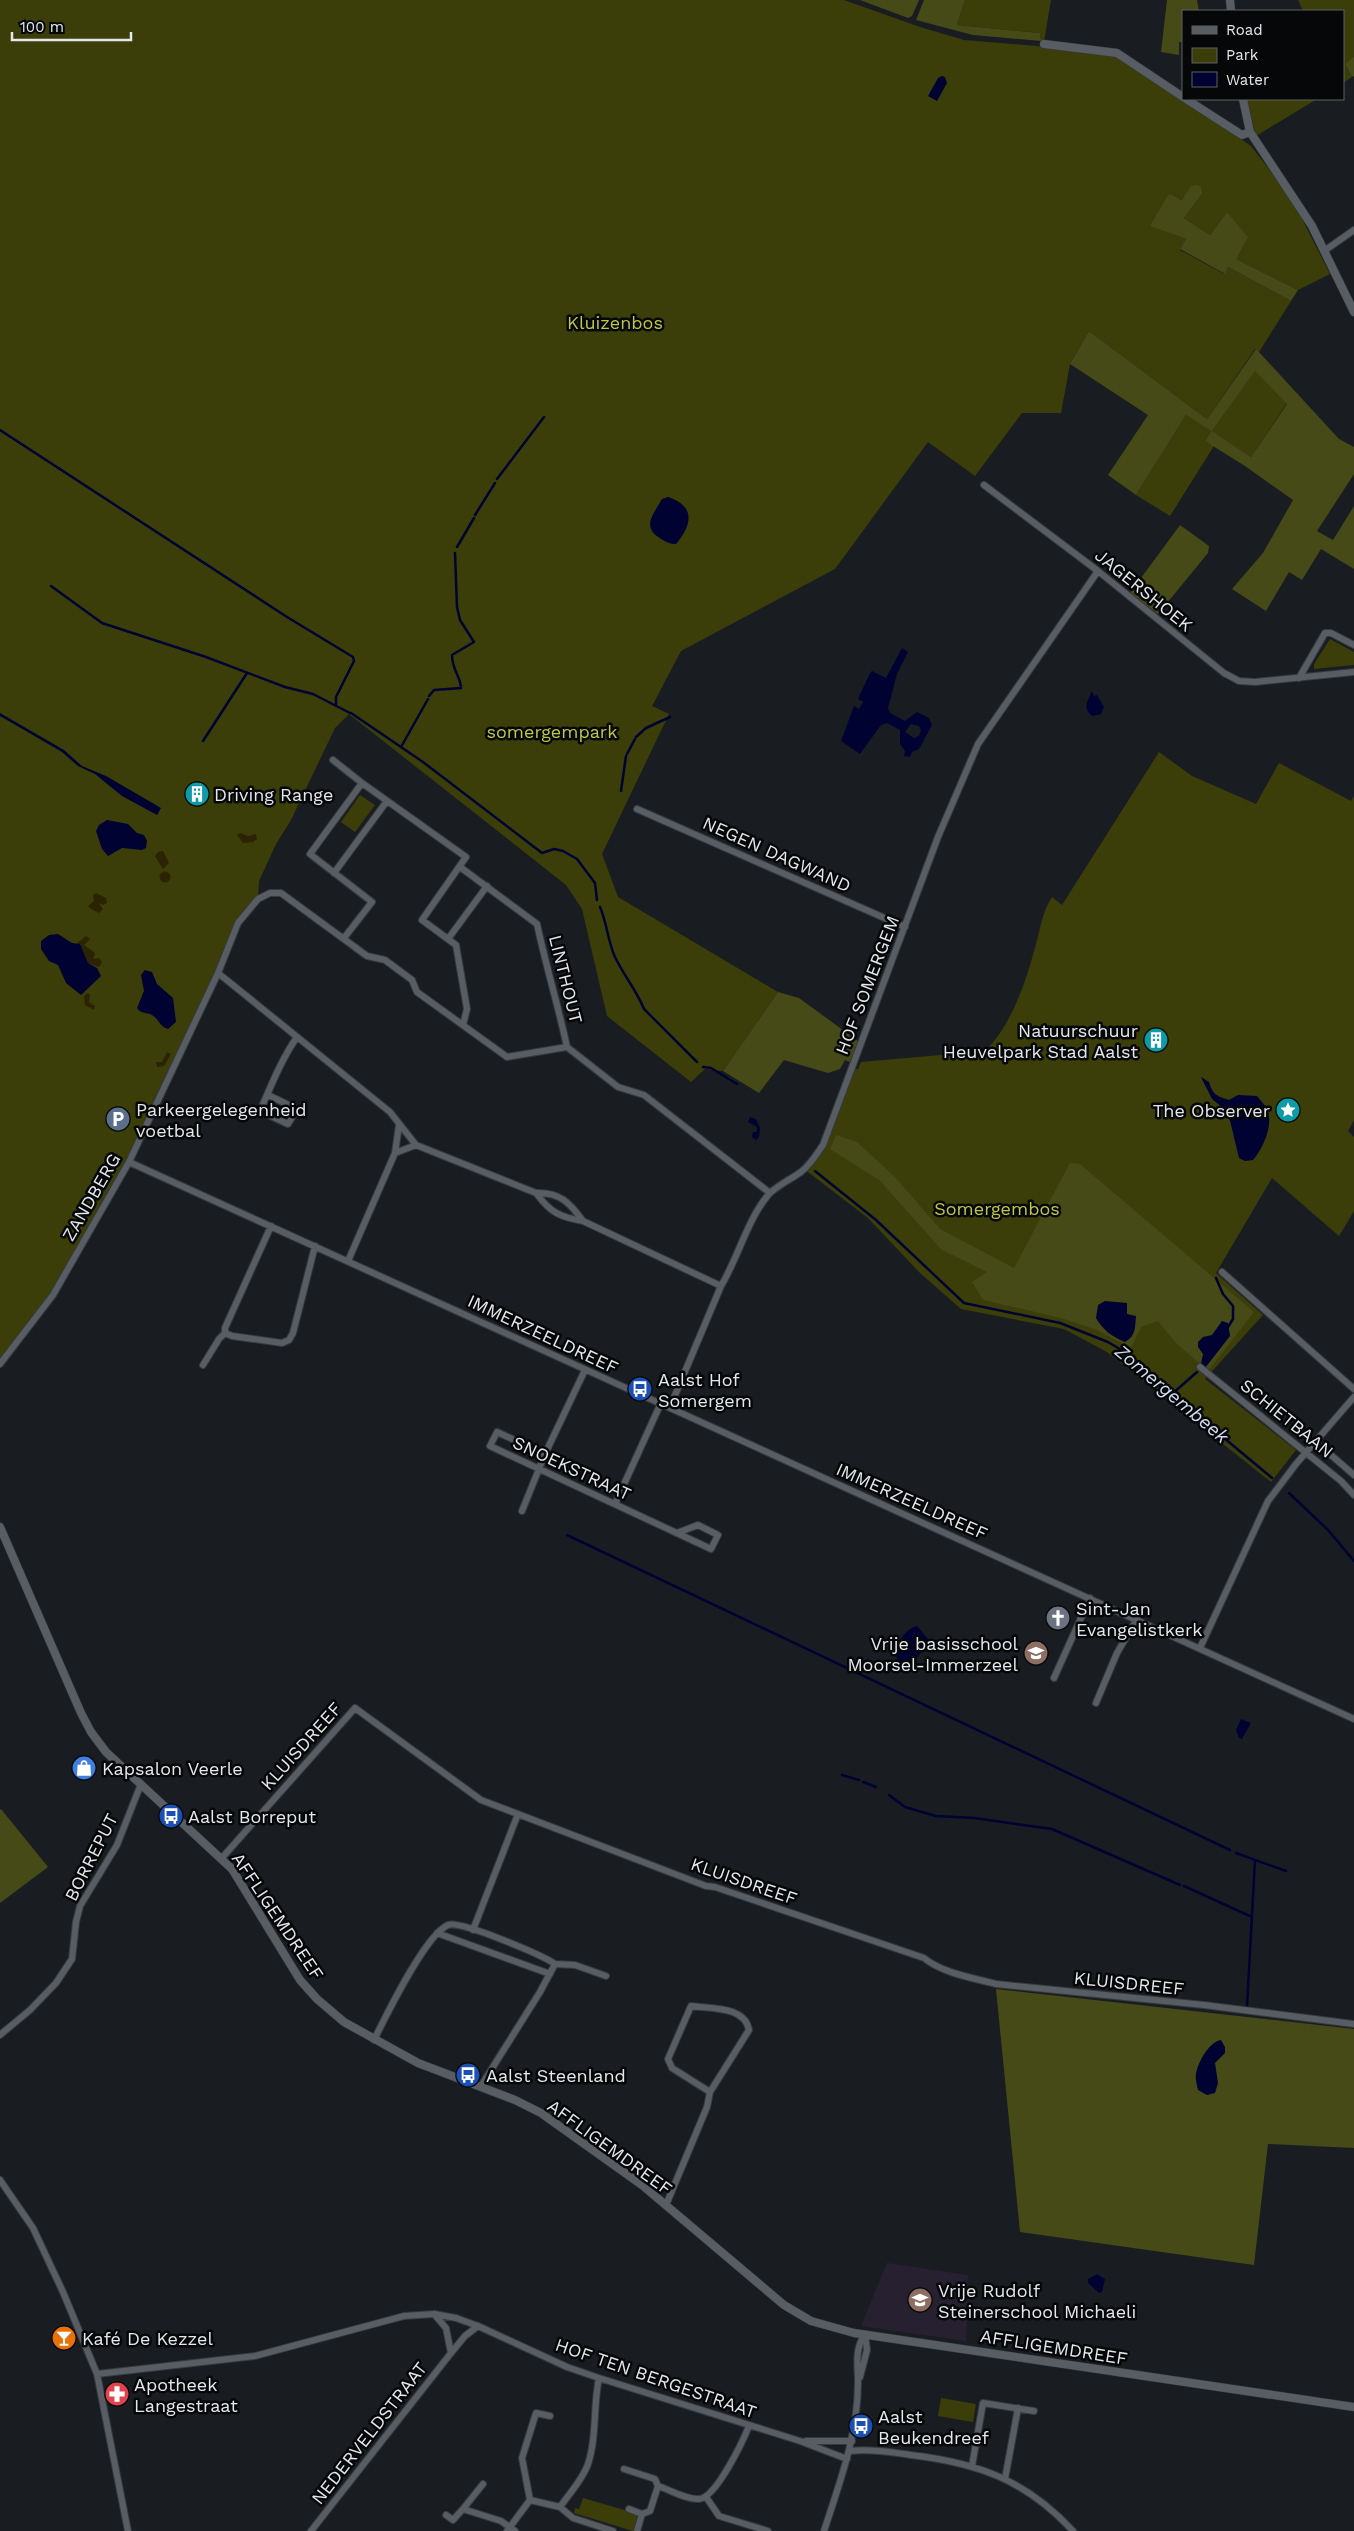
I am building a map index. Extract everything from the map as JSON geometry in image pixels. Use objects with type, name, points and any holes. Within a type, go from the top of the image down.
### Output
[{"type":"street","points":[[1044,44],[1117,53],[1182,97]]},
{"type":"street","points":[[1187,100],[1242,135],[1250,132]]},
{"type":"street","points":[[1244,100],[1250,132],[1296,200],[1354,312]]},
{"type":"street","points":[[1324,251],[1354,230]]},
{"type":"street","name":"JAGERSHOEK","points":[[984,485],[1098,571],[1224,673],[1239,680],[1247,681],[1354,672]]},
{"type":"street","name":"HOF SOMERGEM","points":[[670,1407],[721,1286],[732,1268],[757,1213],[770,1193],[802,1171],[813,1161],[823,1145],[938,837],[978,744],[1098,571]]},
{"type":"street","points":[[1299,678],[1325,633],[1331,633],[1354,646]]},
{"type":"street","points":[[333,760],[386,801],[466,857],[422,920],[456,944],[467,1008],[462,1025]]},
{"type":"street","points":[[362,783],[310,854],[372,902],[344,938],[367,956],[385,960],[412,980],[417,992],[508,1056],[567,1046],[618,1087],[644,1095],[770,1193]]},
{"type":"street","points":[[334,873],[386,801]]},
{"type":"street","name":"NEGEN DAGWAND","points":[[637,809],[905,927]]},
{"type":"street","name":"LINTHOUT","points":[[460,867],[537,924],[549,980],[555,991],[567,1046]]},
{"type":"street","points":[[448,939],[487,886]]},
{"type":"street","name":"ZANDBERG","points":[[0,1364],[52,1295],[129,1162],[218,973],[238,922],[258,899],[270,893],[281,893],[344,938]]},
{"type":"street","points":[[218,973],[390,1112],[416,1145],[536,1193],[547,1192],[570,1203],[583,1221]]},
{"type":"street","points":[[268,1094],[293,1106],[296,1111],[288,1124],[260,1111],[287,1051],[297,1037]]},
{"type":"street","points":[[348,1261],[395,1153],[399,1125]]},
{"type":"street","points":[[395,1153],[416,1145]]},
{"type":"street","name":"IMMERZEELDREEF","points":[[129,1162],[1354,1718]]},
{"type":"street","points":[[536,1193],[548,1209],[567,1219],[583,1221],[721,1286]]},
{"type":"street","points":[[203,1365],[219,1339],[225,1333],[228,1321],[271,1226]]},
{"type":"street","points":[[225,1333],[232,1336],[276,1342],[289,1340],[293,1333],[315,1246]]},
{"type":"street","points":[[1222,1272],[1354,1390]]},
{"type":"street","name":"SCHIETBAAN","points":[[1202,1369],[1354,1495]]},
{"type":"street","points":[[522,1511],[545,1454],[585,1370]]},
{"type":"street","points":[[1200,1648],[1268,1501],[1354,1397]]},
{"type":"street","points":[[615,1504],[661,1403]]},
{"type":"street","name":"SNOEKSTRAAT","points":[[545,1454],[497,1432],[490,1446],[539,1470],[711,1550],[718,1534],[698,1525],[677,1534]]},
{"type":"street","name":"SCHIETBAAN","points":[[1316,1442],[1354,1475]]},
{"type":"street","name":"AFFLIGEMDREEF","points":[[0,1527],[52,1648],[91,1732],[106,1752],[221,1859],[239,1880],[300,1980],[344,2022],[418,2063],[481,2086],[541,2113],[619,2167],[784,2306],[824,2325],[865,2334],[1354,2407]]},
{"type":"street","points":[[1054,1678],[1090,1598]]},
{"type":"street","points":[[1096,1703],[1116,1653],[1137,1619]]},
{"type":"street","name":"KLUISDREEF","points":[[221,1859],[354,1708],[481,1800],[706,1886],[715,1887],[844,1930],[924,1958],[931,1964],[996,1984],[1204,2005],[1354,2024]]},
{"type":"street","name":"BORREPUT","points":[[0,2035],[30,2010],[56,1983],[72,1959],[76,1922],[80,1906],[117,1845],[141,1784]]},
{"type":"street","points":[[473,1930],[518,1814]]},
{"type":"street","points":[[374,2040],[410,1974],[438,1934],[446,1926],[456,1924],[541,1954],[555,1964],[575,1965],[606,1976]]},
{"type":"street","points":[[438,1934],[550,1974]]},
{"type":"street","points":[[481,2086],[555,1964]]},
{"type":"street","points":[[666,2205],[707,2107],[710,2092],[746,2038],[749,2030],[748,2022],[738,2012],[690,2006],[668,2059],[672,2068],[710,2092]]},
{"type":"street","points":[[0,2180],[33,2228],[66,2300],[96,2374],[128,2531]]},
{"type":"street","points":[[434,2314],[446,2328],[451,2353]]},
{"type":"street","name":"HOF TEN BERGESTRAAT","points":[[96,2374],[255,2356],[404,2316],[434,2314],[456,2318],[478,2326],[567,2367],[800,2441],[847,2459]]},
{"type":"street","name":"NEDERVELDSTRAAT","points":[[311,2531],[451,2353],[465,2336],[478,2326]]},
{"type":"street","points":[[824,2531],[850,2451],[858,2383],[858,2347],[865,2334]]},
{"type":"street","points":[[560,2507],[588,2465],[594,2436],[595,2396],[599,2378]]},
{"type":"street","points":[[972,2466],[983,2403],[1034,2411]]},
{"type":"street","points":[[1005,2479],[1018,2408]]},
{"type":"street","points":[[463,2509],[501,2521],[511,2530],[530,2500],[522,2458],[536,2413],[550,2416]]},
{"type":"street","points":[[658,2486],[698,2499],[706,2497],[739,2451],[749,2426]]},
{"type":"street","name":"HOF TEN BERGESTRAAT","points":[[800,2441],[852,2441]]},
{"type":"street","points":[[850,2451],[868,2450],[930,2457],[972,2466],[1005,2479],[1052,2508],[1073,2531]]},
{"type":"street","points":[[624,2470],[655,2479],[658,2486],[650,2511],[642,2514],[629,2509]]},
{"type":"street","points":[[446,2515],[453,2520],[483,2484]]},
{"type":"street","points":[[706,2497],[719,2516],[768,2531]]},
{"type":"street","points":[[530,2500],[560,2507],[573,2518],[613,2531]]},
{"type":"street","points":[[637,2531],[642,2514]]},
{"type":"shaded area","name":"Vrije Rudolf Steinerschool Michaeli","points":[[887,2263],[968,2275],[966,2341],[861,2326]]},
{"type":"green space","name":"Kluizenbos","points":[[0,0],[844,0],[920,27],[964,40],[1037,46],[1120,57],[1251,146],[1282,186],[1299,213],[1330,274],[1298,290],[1236,259],[1227,212],[1210,235],[1184,218],[1202,194],[1182,200],[1169,193],[1151,226],[1186,239],[1180,250],[1224,274],[1228,267],[1291,301],[1259,352],[1255,349],[1207,419],[1089,331],[1070,364],[1061,413],[1022,413],[975,476],[928,442],[835,569],[681,651],[652,706],[669,714],[602,854],[618,897],[778,992],[723,1071],[705,1069],[691,1082],[607,1016],[582,909],[566,885],[349,714],[335,728],[291,820],[276,844],[259,881],[258,899],[238,923],[129,1162],[53,1295],[0,1364]]},
{"type":"green space","points":[[860,0],[919,0],[912,16],[908,18]]},
{"type":"green space","points":[[924,0],[965,0],[957,25],[1040,33],[1041,41],[973,35],[916,20]]},
{"type":"green space","points":[[965,0],[1051,0],[1044,42],[1041,41],[1040,33],[957,25]]},
{"type":"green space","points":[[1167,0],[1197,0],[1199,10],[1182,10],[1182,42],[1179,42],[1179,55],[1161,52]]},
{"type":"green space","points":[[1298,0],[1354,0],[1354,56],[1345,64],[1352,77],[1344,82],[1344,10],[1303,10]]},
{"type":"green space","points":[[1354,56],[1354,76],[1352,77],[1345,64]]},
{"type":"green space","points":[[1247,100],[1315,100],[1256,136]]},
{"type":"green space","points":[[1195,185],[1201,186],[1202,194],[1184,218],[1210,235],[1227,212],[1248,237],[1236,259],[1298,290],[1291,301],[1228,267],[1225,274],[1180,249],[1186,239],[1150,226],[1169,193],[1182,200],[1190,187]]},
{"type":"green space","points":[[1089,331],[1207,419],[1256,349],[1339,439],[1354,447],[1354,474],[1317,531],[1333,540],[1354,506],[1354,569],[1321,549],[1302,580],[1289,572],[1266,611],[1232,589],[1263,553],[1293,500],[1245,466],[1205,441],[1211,431],[1186,415],[1136,495],[1108,475],[1148,415],[1070,364]],"holes":[[[1255,371],[1287,404],[1251,457],[1212,431]]]},
{"type":"green space","points":[[1255,370],[1287,403],[1251,457],[1211,431],[1205,441],[1214,446],[1170,516],[1136,495],[1186,415],[1212,431]]},
{"type":"green space","points":[[1180,525],[1209,546],[1208,553],[1158,614],[1130,593]]},
{"type":"green space","points":[[1330,639],[1354,652],[1354,665],[1314,669],[1314,664]]},
{"type":"green space","name":"Somergembos","points":[[1159,752],[1192,776],[1256,804],[1279,763],[1351,801],[1354,796],[1354,1120],[1348,1131],[1354,1137],[1354,1211],[1339,1236],[1272,1178],[1216,1273],[1263,1315],[1205,1379],[1296,1450],[1271,1482],[1107,1352],[1064,1329],[961,1309],[920,1273],[868,1218],[804,1169],[820,1149],[850,1070],[858,1069],[861,1062],[975,1052],[977,1059],[989,1048],[999,1035],[1015,1006],[1032,960],[1044,914],[1052,897],[1062,905]]},
{"type":"green space","points":[[360,795],[375,805],[355,832],[341,822]]},
{"type":"green space","points":[[778,992],[799,998],[858,1041],[850,1062],[845,1060],[840,1069],[828,1073],[784,1060],[759,1093],[723,1071]]},
{"type":"green space","points":[[836,1135],[857,1142],[895,1177],[940,1229],[1014,1268],[1070,1163],[1080,1164],[1254,1312],[1208,1371],[1176,1343],[1158,1321],[1141,1327],[1131,1348],[1097,1330],[1061,1318],[983,1300],[972,1282],[987,1272],[942,1250],[879,1180],[830,1149]]},
{"type":"green space","points":[[0,1810],[48,1867],[0,1903]]},
{"type":"green space","points":[[996,1989],[1354,2029],[1354,2148],[1268,2144],[1254,2265],[1020,2232]]},
{"type":"green space","points":[[941,2398],[976,2404],[973,2422],[938,2416]]},
{"type":"green space","points":[[583,2498],[638,2514],[633,2531],[574,2513],[575,2508],[579,2509]]},
{"type":"sand","points":[[240,833],[248,836],[256,834],[257,839],[253,842],[243,843],[237,835]]},
{"type":"sand","points":[[163,851],[169,863],[163,869],[155,856],[158,852]]},
{"type":"sand","points":[[165,871],[171,877],[165,883],[159,877]]},
{"type":"sand","points":[[96,893],[106,898],[107,903],[103,905],[99,903],[103,909],[99,913],[88,906],[94,901],[93,895]]},
{"type":"sand","points":[[86,936],[90,939],[84,945],[95,953],[93,959],[99,958],[102,962],[99,967],[88,963],[80,944],[76,944]]},
{"type":"sand","points":[[88,993],[90,995],[89,1002],[95,1006],[94,1010],[85,1005],[84,996]]},
{"type":"sand","points":[[167,1052],[171,1054],[164,1066],[157,1067],[156,1062],[162,1062]]},
{"type":"water","points":[[945,77],[947,83],[937,101],[928,96],[938,78]]},
{"type":"water","points":[[668,497],[683,505],[687,511],[688,523],[676,544],[668,543],[661,539],[651,530],[650,525],[652,516],[662,499]]},
{"type":"water","points":[[902,648],[908,652],[897,674],[888,708],[890,713],[905,721],[917,712],[929,718],[932,725],[919,749],[912,752],[910,757],[904,756],[905,751],[900,744],[900,730],[887,723],[881,725],[860,754],[841,741],[854,706],[859,709],[863,702],[858,699],[870,673],[872,671],[886,678]],"holes":[[[911,724],[919,726],[921,730],[919,736],[914,738],[905,732]]]},
{"type":"water","points":[[1092,691],[1094,696],[1097,695],[1104,707],[1101,714],[1092,716],[1087,707]]},
{"type":"water","points":[[0,713],[64,750],[82,766],[106,776],[161,808],[157,815],[122,796],[95,774],[78,766],[62,752],[0,716]]},
{"type":"water","points":[[107,820],[128,824],[137,833],[144,835],[147,841],[146,848],[142,850],[122,848],[108,856],[102,849],[96,831],[99,825]]},
{"type":"water","points":[[58,934],[72,943],[80,944],[88,963],[97,968],[101,976],[81,995],[66,983],[58,965],[49,961],[41,949],[41,941],[49,935]]},
{"type":"water","points":[[145,970],[152,972],[157,984],[173,998],[176,1022],[168,1029],[163,1027],[152,1015],[142,1012],[137,1008],[144,991],[141,975]]},
{"type":"water","points":[[1201,1077],[1209,1082],[1214,1092],[1222,1098],[1229,1100],[1238,1095],[1257,1096],[1266,1107],[1269,1115],[1268,1129],[1264,1143],[1253,1160],[1245,1161],[1239,1158],[1228,1112],[1212,1099]]},
{"type":"water","points":[[750,1117],[756,1119],[760,1128],[759,1137],[756,1140],[752,1137],[753,1132],[757,1132],[757,1127],[748,1122]]},
{"type":"water","points":[[1105,1301],[1127,1303],[1127,1314],[1136,1316],[1133,1334],[1129,1340],[1125,1342],[1108,1333],[1096,1318],[1098,1305]]},
{"type":"water","points":[[1222,1321],[1228,1323],[1230,1336],[1205,1368],[1201,1364],[1203,1354],[1198,1347],[1198,1342],[1203,1337],[1212,1335]]},
{"type":"water","points":[[917,1626],[930,1641],[913,1663],[905,1666],[898,1663],[896,1651],[900,1640],[907,1631]]},
{"type":"water","points":[[1241,1719],[1251,1723],[1242,1739],[1239,1738],[1236,1730]]},
{"type":"water","points":[[1221,2040],[1225,2047],[1225,2053],[1215,2063],[1218,2083],[1215,2093],[1207,2095],[1198,2090],[1197,2069],[1208,2048]]},
{"type":"water","points":[[1097,2274],[1105,2279],[1102,2292],[1099,2293],[1088,2283],[1088,2279]]},
{"type":"waterway","points":[[497,479],[544,417]]},
{"type":"waterway","points":[[0,430],[287,617],[353,657],[354,661],[336,697],[336,704]]},
{"type":"waterway","points":[[475,515],[495,483]]},
{"type":"waterway","points":[[457,547],[474,518]]},
{"type":"waterway","points":[[429,696],[434,690],[461,688],[460,680],[453,665],[452,655],[474,642],[460,620],[457,607],[455,553]]},
{"type":"waterway","points":[[51,586],[102,623],[206,657],[285,687],[313,694],[350,713]]},
{"type":"waterway","points":[[203,741],[247,673]]},
{"type":"waterway","points":[[401,747],[428,699]]},
{"type":"waterway","points":[[351,713],[423,762],[542,853],[554,849],[563,851],[577,859],[595,883],[597,900]]},
{"type":"waterway","points":[[636,737],[646,728],[670,717]]},
{"type":"waterway","points":[[627,754],[635,739]]},
{"type":"waterway","points":[[621,791],[626,756]]},
{"type":"waterway","points":[[600,907],[615,957],[644,1009],[697,1062]]},
{"type":"waterway","points":[[703,1067],[711,1068],[737,1084]]},
{"type":"waterway","name":"Zomergembeek","points":[[815,1171],[876,1220],[964,1303],[1060,1323],[1108,1342],[1128,1354],[1152,1378],[1272,1478]]},
{"type":"waterway","points":[[1216,1278],[1223,1294],[1233,1306],[1233,1319],[1228,1327]]},
{"type":"waterway","points":[[1172,1394],[1197,1372]]},
{"type":"waterway","points":[[1289,1493],[1328,1530],[1354,1561]]},
{"type":"waterway","points":[[567,1535],[1230,1850]]},
{"type":"waterway","points":[[842,1775],[859,1780]]},
{"type":"waterway","points":[[863,1782],[876,1787]]},
{"type":"waterway","points":[[889,1795],[905,1807],[936,1816],[974,1818],[1052,1829],[1180,1885]]},
{"type":"waterway","points":[[1236,1853],[1286,1871]]},
{"type":"waterway","points":[[1247,2006],[1255,1860]]},
{"type":"waterway","points":[[1184,1886],[1252,1917]]},
{"type":"place","name":"Driving Range","points":[[197,794]]},
{"type":"place","name":"Natuurschuur Heuvelpark Stad Aalst","points":[[1156,1040]]},
{"type":"place","name":"The Observer","points":[[1288,1110]]},
{"type":"place","name":"Parkeergelegenheid voetbal","points":[[118,1119]]},
{"type":"place","name":"Aalst Hof Somergem","points":[[640,1389]]},
{"type":"place","name":"Sint-Jan Evangelistkerk","points":[[1058,1618]]},
{"type":"place","name":"Vrije basisschool Moorsel-Immerzeel","points":[[1036,1653]]},
{"type":"place","name":"Kapsalon Veerle","points":[[84,1768]]},
{"type":"place","name":"Aalst Borreput","points":[[171,1816]]},
{"type":"place","name":"Aalst Steenland","points":[[468,2075]]},
{"type":"place","name":"Vrije Rudolf Steinerschool Michaeli","points":[[920,2300]]},
{"type":"place","name":"Kafé De Kezzel","points":[[64,2338]]},
{"type":"place","name":"Apotheek Langestraat","points":[[117,2394]]},
{"type":"place","name":"Aalst Beukendreef","points":[[861,2426]]},
{"type":"park label","name":"somergempark","points":[[552,731]]}]
